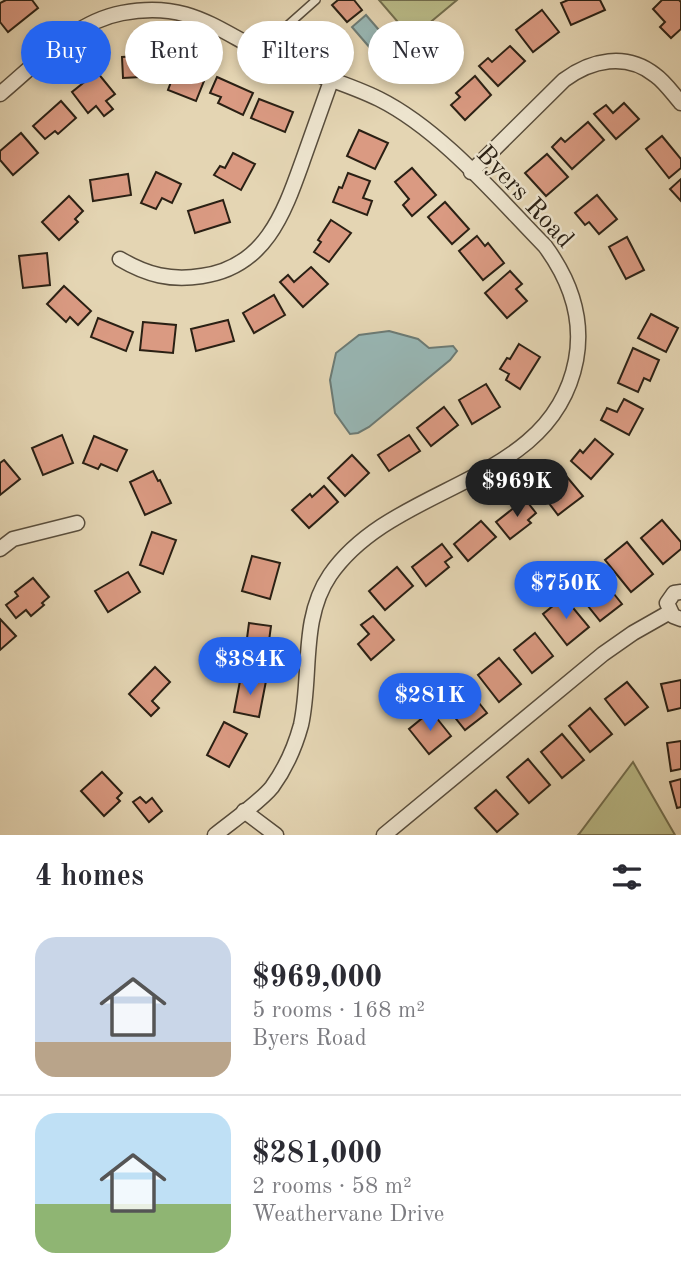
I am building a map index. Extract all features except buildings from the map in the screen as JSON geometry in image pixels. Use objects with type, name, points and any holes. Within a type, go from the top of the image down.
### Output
[{"type":"street","name":"Byers Road","points":[[0,94],[72,34],[96,21],[120,13],[170,6],[209,22],[237,38]]},
{"type":"street","points":[[471,172],[564,80],[597,62],[633,64],[655,74],[681,103]]},
{"type":"street","points":[[120,259],[148,274],[187,279],[224,270],[255,251],[272,232],[285,211],[330,84]]},
{"type":"street","name":"Byers Road","points":[[215,835],[271,788],[290,756],[301,724],[310,630],[316,604],[328,578],[361,540],[520,450],[543,429],[561,406],[573,377],[579,346],[578,315],[570,287],[560,266],[545,246],[433,135],[378,98],[339,84]]},
{"type":"street","points":[[0,549],[13,538],[77,523]]},
{"type":"street","points":[[384,835],[603,654],[633,633],[675,616],[667,603],[670,597],[681,592]]},
{"type":"street","points":[[244,811],[276,835]]},
{"type":"lane","points":[[293,21],[316,0]]},
{"type":"green space","points":[[379,0],[457,0],[432,21],[397,21]]},
{"type":"green space","points":[[633,762],[675,835],[578,835],[579,834]]},
{"type":"water","points":[[366,15],[371,21],[368,21],[368,46],[354,29],[354,25]]},
{"type":"water","points":[[389,331],[418,339],[429,348],[453,346],[457,351],[450,360],[369,427],[350,434],[335,413],[330,380],[336,353],[359,335]]}]
